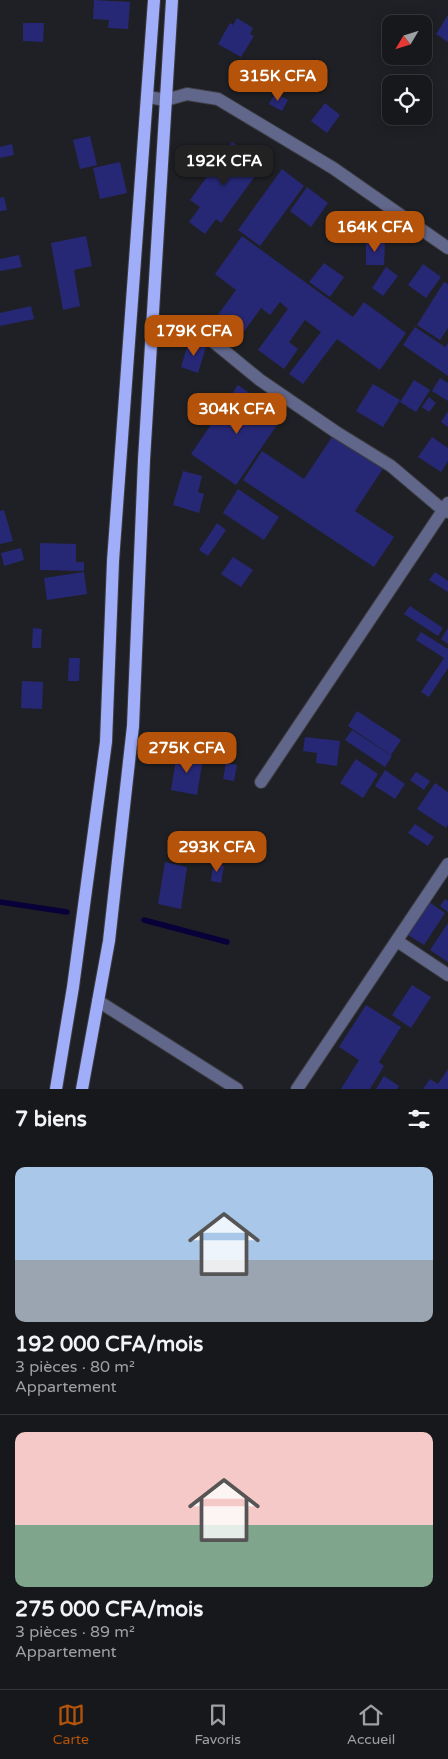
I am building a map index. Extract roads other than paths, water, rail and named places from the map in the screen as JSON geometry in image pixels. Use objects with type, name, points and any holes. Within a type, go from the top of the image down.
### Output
[{"type":"main road","points":[[56,1089],[73,988],[106,742],[113,561],[154,0]]},
{"type":"main road","points":[[82,1089],[109,940],[133,726],[144,460],[172,0]]},
{"type":"street","points":[[148,97],[166,100],[187,94],[218,99],[333,168],[448,248]]},
{"type":"street","points":[[152,330],[210,339],[268,385],[336,432],[391,466],[446,508],[261,782]]},
{"type":"street","points":[[297,1089],[448,864]]},
{"type":"street","points":[[397,941],[448,975]]},
{"type":"street","points":[[98,1001],[237,1089]]},
{"type":"waterway","points":[[0,902],[67,912]]},
{"type":"waterway","points":[[144,920],[227,942]]}]
